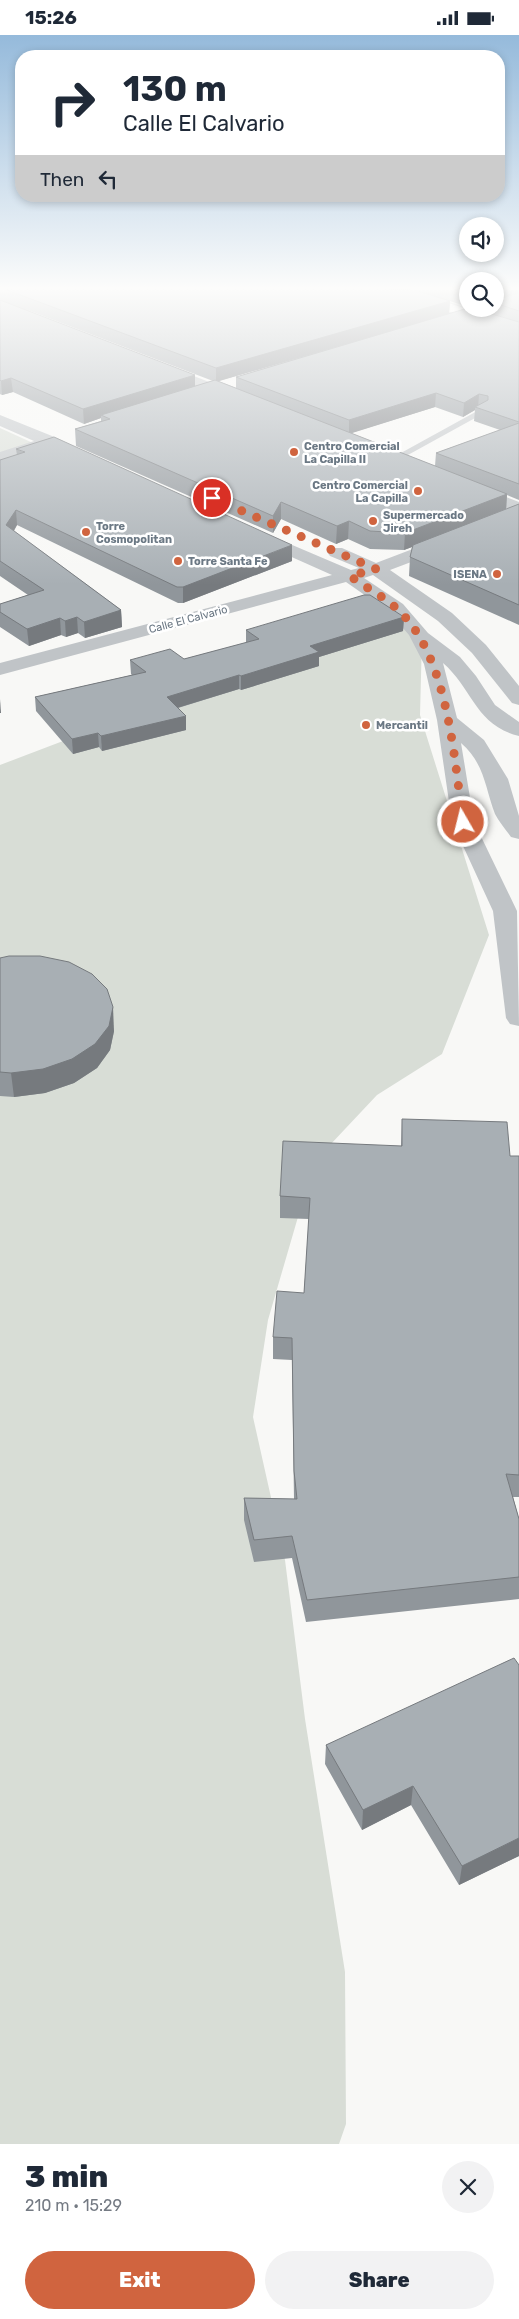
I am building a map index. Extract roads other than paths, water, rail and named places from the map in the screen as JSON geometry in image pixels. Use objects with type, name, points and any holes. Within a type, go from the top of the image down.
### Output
[{"type":"street","points":[[198,395],[216,389],[252,403]]},
{"type":"street","points":[[0,406],[69,436],[95,455],[49,442],[0,421]]},
{"type":"street","points":[[0,457],[69,436]]},
{"type":"street","points":[[376,452],[412,466]]},
{"type":"street","points":[[456,483],[519,508]]},
{"type":"street","points":[[501,521],[519,514]]},
{"type":"street","points":[[258,518],[376,569],[445,617],[479,649],[519,699]]},
{"type":"street","points":[[240,527],[350,576],[396,608],[418,633],[453,661],[469,679],[487,709],[501,721],[519,729]]},
{"type":"street","name":"Calle El Calvario","points":[[0,669],[376,569],[465,535]]},
{"type":"street","points":[[418,633],[434,665],[447,720],[463,822],[505,911],[519,1018]]},
{"type":"street","points":[[447,720],[476,745],[497,779],[507,815],[519,832]]},
{"type":"lane","points":[[394,459],[482,412]]},
{"type":"place","name":"Centro Comercial La Capilla II","points":[[294,452]]},
{"type":"place","name":"Centro Comercial La Capilla","points":[[418,491]]},
{"type":"place","name":"Supermercado Jireh","points":[[373,521]]},
{"type":"place","name":"Torre Cosmopolitan","points":[[86,532]]},
{"type":"place","name":"Torre Santa Fe","points":[[178,561]]},
{"type":"place","name":"ISENA","points":[[497,574]]},
{"type":"place","name":"Mercantil","points":[[366,725]]}]
